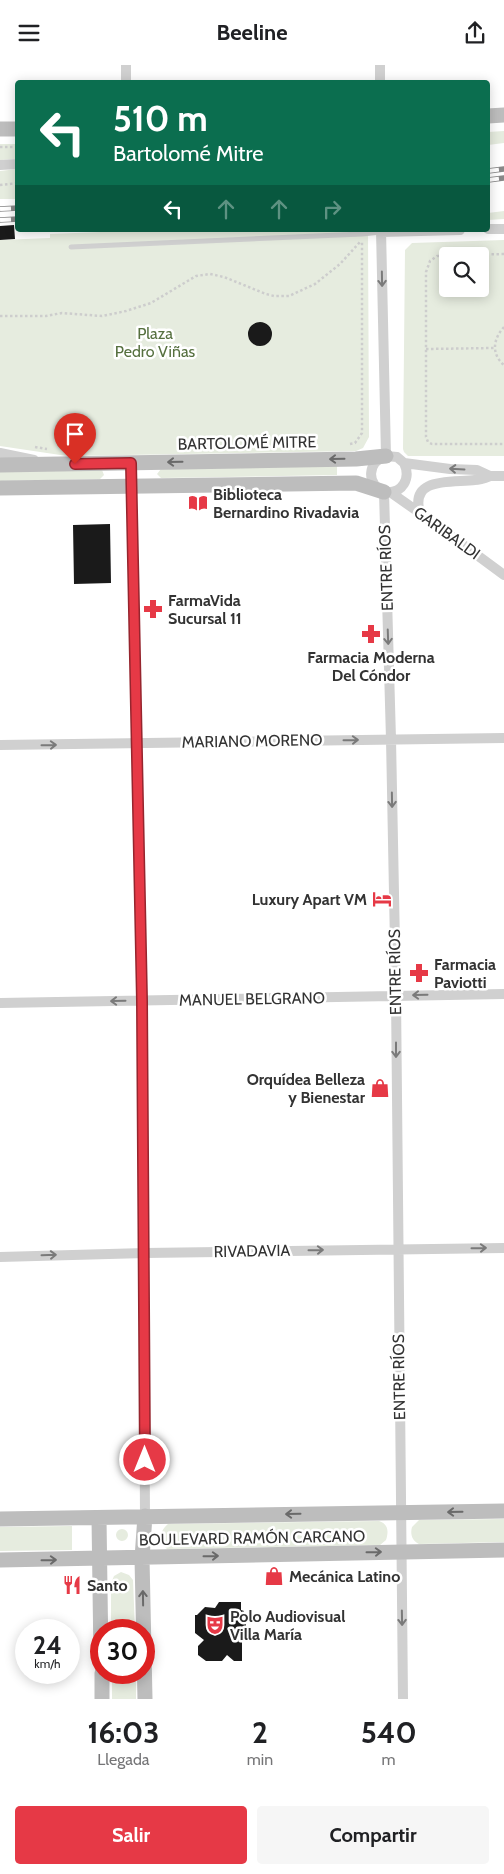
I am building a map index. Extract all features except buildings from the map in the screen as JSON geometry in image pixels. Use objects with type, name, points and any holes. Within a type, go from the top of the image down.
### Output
[{"type":"main road","points":[[490,116],[504,115]]},
{"type":"main road","points":[[0,129],[15,129]]},
{"type":"main road","name":"BARTOLOMÉ MITRE","points":[[0,465],[55,457],[131,463],[356,459],[386,456]]},
{"type":"main road","points":[[0,488],[356,483],[387,492]]},
{"type":"main road","name":"BOULEVARD RAMÓN CARCANO","points":[[0,1519],[504,1511]]},
{"type":"main road","points":[[145,1516],[142,1558],[145,1699]]},
{"type":"main road","points":[[99,1517],[100,1619]]},
{"type":"main road","name":"BOULEVARD RAMÓN CARCANO","points":[[0,1560],[504,1550]]},
{"type":"main road","points":[[102,1684],[102,1699]]},
{"type":"street","points":[[126,65],[126,80]]},
{"type":"street","points":[[380,65],[380,80]]},
{"type":"street","points":[[0,165],[15,164]]},
{"type":"street","points":[[490,229],[504,229]]},
{"type":"street","points":[[381,232],[386,456],[377,460],[371,468],[372,482],[375,486],[387,492],[400,489],[404,484],[407,473],[404,463]]},
{"type":"street","points":[[0,453],[55,457]]},
{"type":"street","name":"BARTOLOMÉ MITRE","points":[[386,456],[397,457],[404,463],[450,469],[477,470],[490,476]]},
{"type":"street","points":[[131,463],[142,1001],[145,1253],[145,1516]]},
{"type":"street","name":"BARTOLOMÉ MITRE","points":[[420,513],[418,498],[429,485],[449,481],[477,480],[490,476],[504,476]]},
{"type":"street","name":"GARIBALDI","points":[[387,492],[420,513],[504,575]]},
{"type":"street","name":"ENTRE RÍOS","points":[[387,492],[396,996],[403,1699]]},
{"type":"street","name":"MARIANO MORENO","points":[[0,745],[504,738]]},
{"type":"street","name":"MANUEL BELGRANO","points":[[0,1003],[504,994]]},
{"type":"street","name":"RIVADAVIA","points":[[0,1257],[504,1248]]},
{"type":"lane","points":[[71,247],[352,235],[374,232]]},
{"type":"path","points":[[0,147],[15,147]]},
{"type":"path","points":[[0,185],[15,183]]},
{"type":"path","points":[[0,316],[46,316],[62,313],[102,316],[152,303],[196,276],[210,274],[224,277],[266,294],[289,296],[303,291],[326,276],[362,240],[362,433],[356,443],[342,444]]},
{"type":"path","points":[[504,254],[437,256],[430,261],[426,272],[426,437],[428,442],[432,444],[504,444]]},
{"type":"path","points":[[504,327],[499,333],[494,348],[497,357],[504,365]]},
{"type":"path","points":[[426,349],[494,348]]},
{"type":"path","points":[[26,446],[55,457]]},
{"type":"green space","points":[[504,131],[504,143],[490,145],[490,132]]},
{"type":"green space","points":[[0,144],[15,144],[15,159],[0,160]]},
{"type":"green space","points":[[15,169],[15,199],[0,199],[0,171]]},
{"type":"green space","points":[[504,211],[504,219],[490,220],[490,213]]},
{"type":"green space","name":"Plaza Pedro Viñas","points":[[101,232],[368,232],[369,437],[363,448],[356,451],[67,456],[0,446],[0,240],[50,238],[50,234]]},
{"type":"green space","points":[[504,240],[504,456],[408,456],[404,452],[405,250],[412,243]]},
{"type":"green space","points":[[337,466],[337,475],[161,478],[157,474],[161,469]]},
{"type":"green space","points":[[102,470],[104,475],[100,479],[0,481],[0,471]]},
{"type":"green space","points":[[504,1519],[504,1542],[419,1544],[411,1535],[412,1527],[419,1520]]},
{"type":"green space","points":[[379,1521],[386,1526],[387,1531],[386,1540],[380,1545],[167,1549],[161,1540],[163,1530],[168,1524]]},
{"type":"green space","points":[[72,1526],[72,1550],[0,1551],[0,1527]]},
{"type":"green space","points":[[120,1529],[124,1529],[128,1535],[124,1541],[120,1541],[116,1537],[116,1533]]},
{"type":"green space","points":[[121,1572],[129,1575],[133,1580],[135,1619],[111,1619],[111,1583],[114,1576]]},
{"type":"green space","points":[[112,1684],[136,1684],[136,1699],[112,1699]]},
{"type":"railway","points":[[490,171],[504,169]]},
{"type":"railway","points":[[490,180],[504,178]]},
{"type":"railway","points":[[0,209],[15,208]]},
{"type":"railway","points":[[0,220],[15,219]]},
{"type":"place","name":"Biblioteca Bernardino Rivadavia","points":[[198,503]]},
{"type":"place","name":"FarmaVida Sucursal 11","points":[[153,609]]},
{"type":"place","name":"Farmacia Moderna Del Cóndor","points":[[371,634]]},
{"type":"place","name":"Luxury Apart VM","points":[[382,899]]},
{"type":"place","name":"Farmacia Paviotti","points":[[419,973]]},
{"type":"place","name":"Orquídea Belleza y Bienestar","points":[[380,1088]]},
{"type":"place","name":"Mecánica Latino","points":[[274,1576]]},
{"type":"place","name":"Santo","points":[[72,1585]]},
{"type":"place","name":"Polo Audiovisual Villa María","points":[[215,1625]]},
{"type":"route","points":[[75,464],[131,463],[142,1001],[145,1460]]}]
